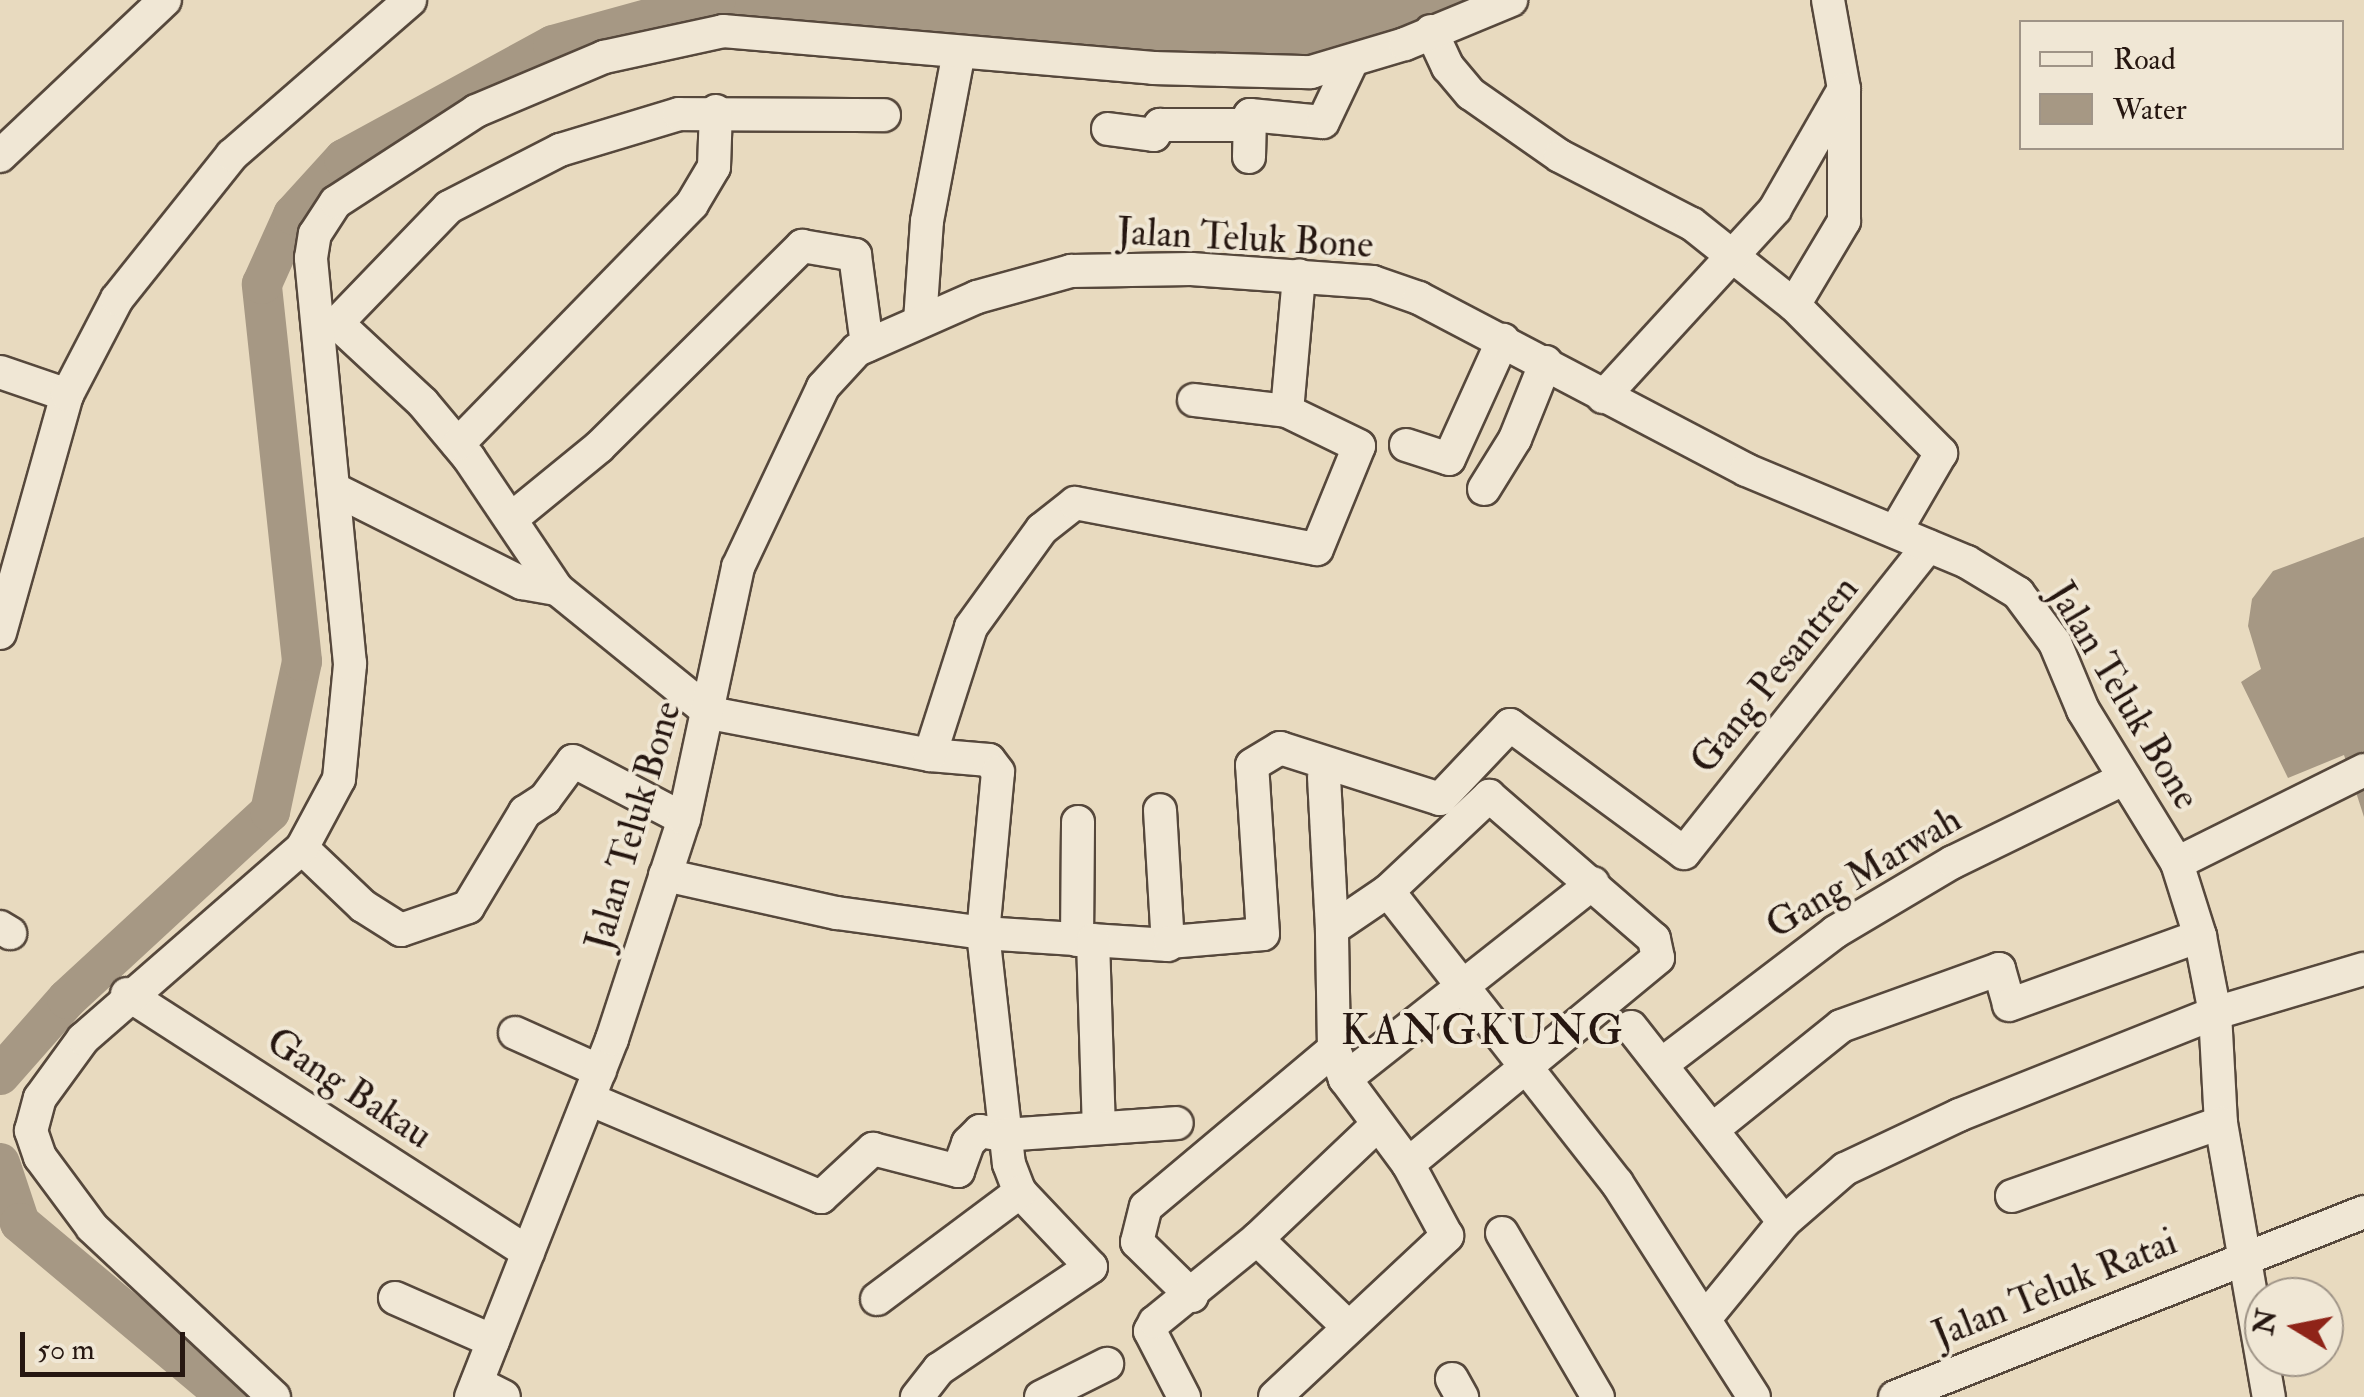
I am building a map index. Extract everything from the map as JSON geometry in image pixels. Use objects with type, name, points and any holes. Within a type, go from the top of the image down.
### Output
[{"type":"street","points":[[0,156],[166,0]]},
{"type":"street","points":[[0,633],[67,394],[117,299],[194,195],[300,92],[410,0]]},
{"type":"street","points":[[274,1397],[92,1227],[40,1157],[31,1131],[40,1098],[83,1038],[127,994],[188,952],[302,848],[338,778],[350,684],[329,324],[311,258],[314,234],[336,202],[476,111],[604,57],[723,32],[1153,68],[1311,72],[1351,62],[1511,0]]},
{"type":"street","points":[[1794,305],[1844,221],[1844,89],[1828,0]]},
{"type":"street","points":[[1431,31],[1448,67],[1472,94],[1560,156],[1692,224],[1734,256],[1794,305],[1941,453],[1896,532]]},
{"type":"street","points":[[920,322],[926,221],[959,52]]},
{"type":"street","points":[[1108,129],[1154,135],[1160,124],[1249,132],[1319,123],[1351,62]]},
{"type":"street","points":[[1248,68],[1249,132]]},
{"type":"street","points":[[1602,397],[1775,209],[1844,89]]},
{"type":"street","points":[[458,444],[692,204],[714,167],[716,112]]},
{"type":"street","points":[[329,324],[449,208],[496,178],[560,150],[679,114],[884,114]]},
{"type":"street","points":[[511,519],[600,447],[802,246],[855,255],[867,345]]},
{"type":"street","name":"Jalan Teluk Bone","points":[[484,1392],[494,1340],[594,1085],[684,819],[710,713],[738,567],[760,510],[823,386],[867,345],[977,297],[1071,271],[1298,276],[1373,282],[1503,340],[1602,397],[1746,470],[1984,572],[2035,612],[2125,778],[2176,862],[2200,936],[2215,1012],[2221,1123],[2269,1397]]},
{"type":"street","points":[[1288,411],[1298,276]]},
{"type":"street","points":[[329,324],[458,444],[556,588],[710,713],[930,755],[990,760],[998,772],[983,933],[1003,1135],[1020,1192],[1085,1256],[1090,1271],[940,1369],[917,1397]]},
{"type":"street","points":[[1406,446],[1449,459],[1503,340]]},
{"type":"street","points":[[1484,489],[1521,426],[1546,362]]},
{"type":"street","points":[[0,372],[67,394]]},
{"type":"street","points":[[930,755],[971,626],[1042,529],[1075,503],[1316,549],[1359,446],[1288,411],[1194,400]]},
{"type":"street","points":[[336,490],[522,584],[556,588]]},
{"type":"street","name":"Gang Pesantren","points":[[1170,942],[1264,934],[1252,766],[1280,748],[1440,798],[1510,724],[1684,854],[1928,546]]},
{"type":"street","points":[[302,848],[363,906],[400,930],[468,908],[524,812],[546,799],[572,761],[684,819]]},
{"type":"street","points":[[2176,862],[2364,770]]},
{"type":"street","points":[[1274,1397],[1346,1326],[1444,1244],[1445,1228],[1408,1164],[1376,1126],[1340,1064],[1324,777]]},
{"type":"street","name":"Gang Marwah","points":[[1662,1064],[1849,924],[1983,846],[2125,778]]},
{"type":"street","points":[[1332,929],[1388,891],[1489,796],[1593,882],[1654,939],[1658,958],[1408,1164]]},
{"type":"street","points":[[665,875],[837,913],[983,933],[1170,942],[1160,810]]},
{"type":"street","points":[[1078,822],[1099,1126]]},
{"type":"street","points":[[1192,1296],[1137,1242],[1146,1207],[1340,1064],[1465,988],[1593,882]]},
{"type":"street","points":[[1388,891],[1527,1066],[1707,1316],[1754,1397]]},
{"type":"street","points":[[1712,1130],[1841,1026],[1999,969],[2009,1006],[2200,936]]},
{"type":"street","points":[[1707,1316],[1784,1222],[1845,1169],[2215,1012],[2364,969]]},
{"type":"street","name":"Gang Bakau","points":[[127,994],[528,1252]]},
{"type":"street","points":[[1631,1027],[1784,1222]]},
{"type":"street","points":[[515,1033],[594,1085],[822,1197],[872,1149],[958,1171],[980,1131],[1003,1135],[1178,1123]]},
{"type":"street","points":[[2012,1196],[2221,1123]]},
{"type":"street","points":[[1184,1397],[1150,1330],[1256,1239],[1376,1126]]},
{"type":"street","points":[[877,1299],[1020,1192]]},
{"type":"street","name":"Jalan Teluk Ratai","points":[[1895,1397],[2244,1256],[2364,1212]]},
{"type":"street","points":[[1502,1233],[1598,1397]]},
{"type":"street","points":[[1256,1239],[1346,1326]]},
{"type":"street","points":[[396,1298],[494,1340]]},
{"type":"street","points":[[1041,1397],[1107,1364]]},
{"type":"water","points":[[724,0],[1502,0],[1328,69],[725,26]]},
{"type":"water","points":[[2364,537],[2364,817],[2344,755],[2288,778],[2241,682],[2261,669],[2248,626],[2252,599],[2273,571]]},
{"type":"waterway","points":[[0,1075],[67,999],[270,812],[302,661],[262,284],[293,215],[344,159],[553,45],[716,0]]},
{"type":"waterway","points":[[0,1163],[20,1223],[227,1397]]},
{"type":"district","name":"KANGKUNG","points":[[1483,1031]]}]
